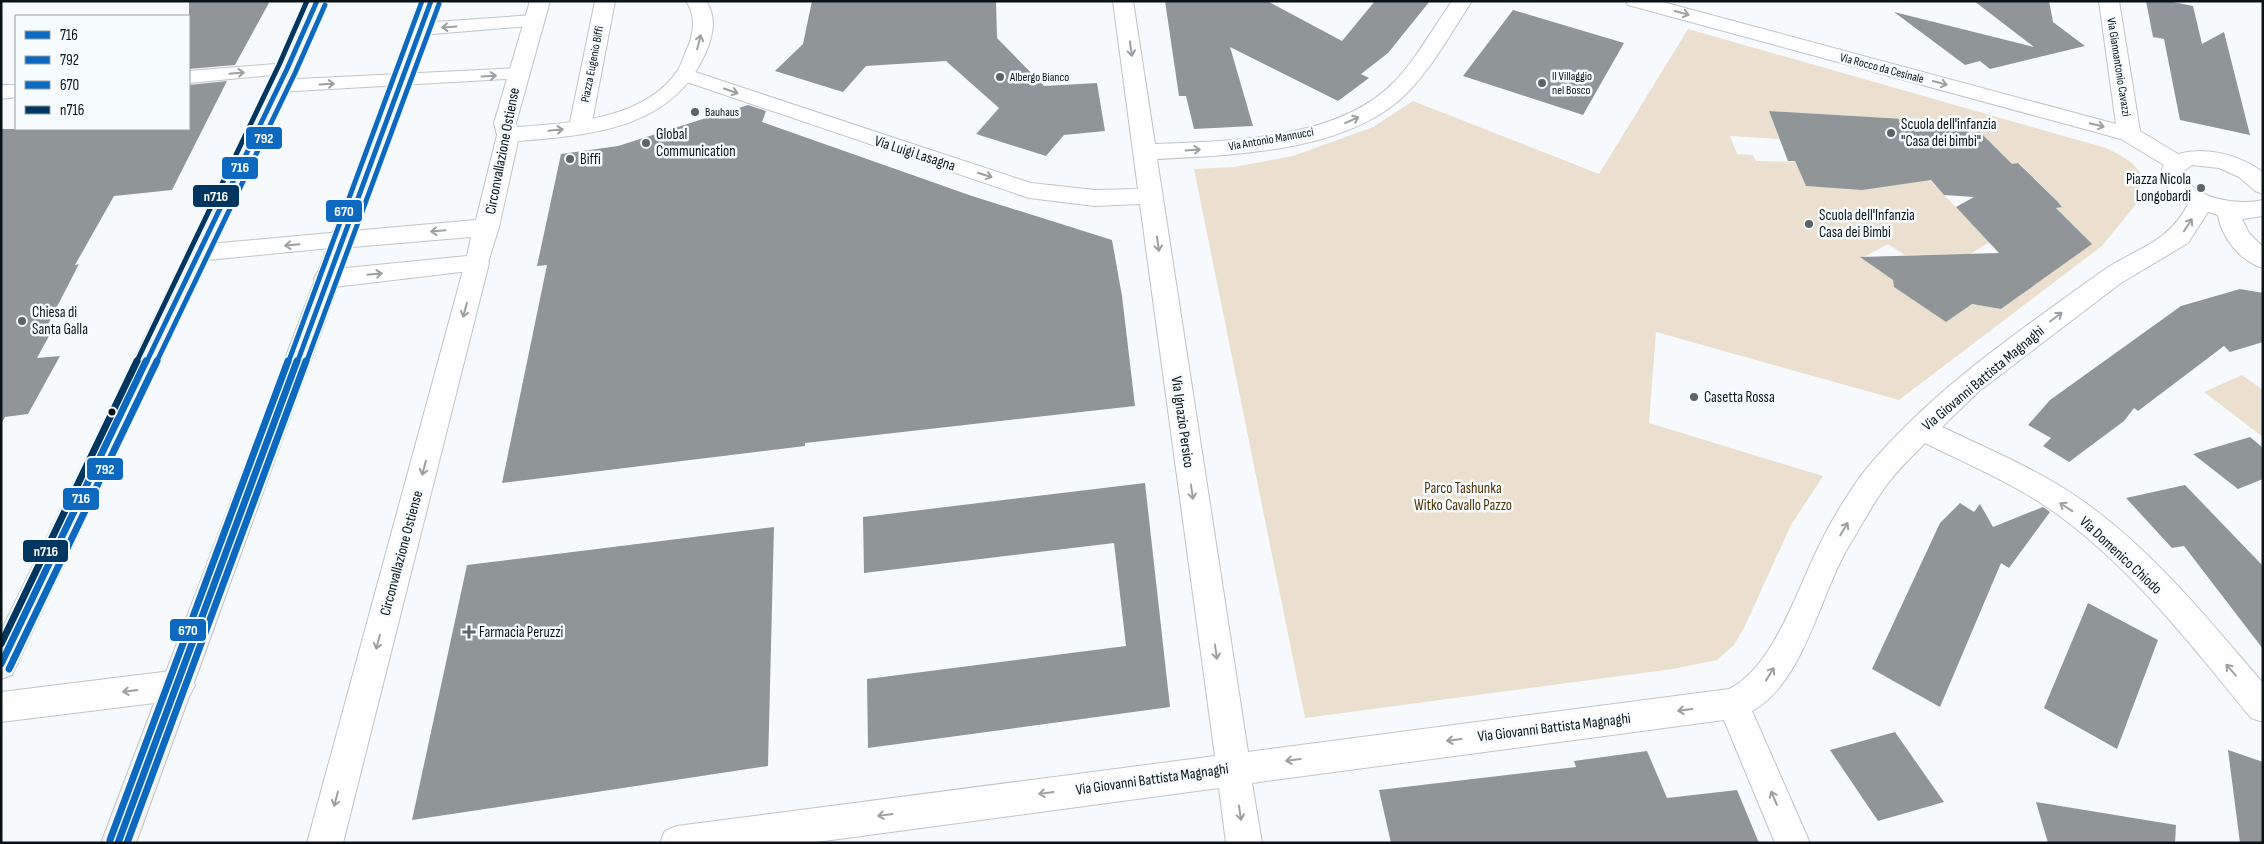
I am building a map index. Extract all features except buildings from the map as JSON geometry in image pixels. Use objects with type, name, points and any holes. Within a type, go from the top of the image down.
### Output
[{"type":"main road","points":[[1,665],[317,1]]},
{"type":"main road","points":[[118,843],[178,685],[200,619],[326,278],[431,1]]},
{"type":"street","name":"Circonvallazione Ostiense","points":[[325,843],[487,227],[508,135],[505,123],[540,1]]},
{"type":"street","name":"Piazza Eugenio Biffi","points":[[580,127],[605,1]]},
{"type":"street","name":"Via Ignazio Persico","points":[[1123,1],[1244,843]]},
{"type":"street","name":"Via Antonio Mannucci","points":[[1144,152],[1224,148],[1290,139],[1341,125],[1362,116],[1399,89],[1462,1]]},
{"type":"street","name":"Via Rocco da Cesinale","points":[[1635,1],[2129,134]]},
{"type":"street","name":"Via Giannantonio Cavazzi","points":[[2109,1],[2129,134]]},
{"type":"street","name":"Piazza Eugenio Biffi","points":[[508,135],[608,122],[640,109],[659,98],[685,75],[692,62],[700,41],[704,3]]},
{"type":"street","points":[[421,29],[533,21]]},
{"type":"street","name":"Circonvallazione Ostiense","points":[[190,77],[401,80],[518,74]]},
{"type":"street","name":"Via Luigi Lasagna","points":[[685,75],[1029,190],[1095,198],[1151,196]]},
{"type":"street","points":[[1,92],[15,91]]},
{"type":"street","points":[[2129,134],[2177,163]]},
{"type":"street","points":[[2189,158],[2220,161],[2238,168],[2252,176],[2262,203],[2242,213],[2201,202],[2188,194],[2175,180],[2173,169],[2177,163],[2189,158]]},
{"type":"street","points":[[2238,168],[2263,172]]},
{"type":"street","name":"Via Giovanni Battista Magnaghi","points":[[678,843],[1233,768],[1733,704],[1752,694],[1765,682],[1786,648],[1833,547],[1876,477],[1921,429],[1969,385],[2071,306],[2112,277],[2179,237],[2191,222],[2201,202]]},
{"type":"street","points":[[2229,211],[2230,223],[2236,235],[2263,260]]},
{"type":"street","name":"Circonvallazione Ostiense","points":[[198,253],[487,227]]},
{"type":"street","points":[[326,278],[477,263]]},
{"type":"street","name":"Via Domenico Chiodo","points":[[1921,429],[2002,469],[2050,496],[2089,522],[2138,566],[2181,612],[2263,707]]},
{"type":"street","points":[[1,707],[178,685]]},
{"type":"street","points":[[1733,704],[1793,843]]},
{"type":"green space","name":"Parco Tashunka Witko Cavallo Pazzo","points":[[1688,29],[2106,148],[2130,161],[2141,174],[2137,203],[2102,246],[1899,400],[1656,332],[1649,423],[1823,476],[1791,525],[1744,628],[1734,645],[1717,660],[1673,669],[1305,718],[1194,169],[1234,167],[1293,156],[1373,127],[1413,101],[1599,174]],"holes":[[[1769,111],[1954,122],[1971,134],[1979,131],[2012,164],[2019,163],[2062,206],[2056,208],[2084,236],[2086,247],[2001,309],[1972,304],[1946,322],[1894,287],[1893,280],[1862,258],[1888,244],[1905,255],[1970,254],[2013,228],[2000,216],[1970,222],[1925,175],[1855,189],[1806,186],[1795,162],[1756,161],[1753,155],[1737,154],[1730,136],[1779,139]]]},
{"type":"green space","points":[[2242,375],[2263,390],[2263,437],[2204,392]]},
{"type":"transit line","name":"n716","points":[[1,644],[279,65],[307,1]]},
{"type":"transit line","name":"716","points":[[1,664],[287,69],[317,1]]},
{"type":"transit line","name":"670","points":[[110,840],[422,1]]},
{"type":"transit line","name":"716","points":[[118,843],[431,1]]},
{"type":"transit line","name":"792","points":[[127,843],[439,4]]},
{"type":"transit line","name":"792","points":[[9,669],[295,73],[325,5]]},
{"type":"place","name":"Albergo Bianco","points":[[1000,77]]},
{"type":"place","name":"Il Villaggio nel Bosco","points":[[1542,83]]},
{"type":"place","name":"Bauhaus","points":[[695,112]]},
{"type":"place","name":"Scuola dell'infanzia \"Casa dei bimbi\"","points":[[1891,133]]},
{"type":"place","name":"Global Communication","points":[[646,143]]},
{"type":"place","name":"Biffi","points":[[570,159]]},
{"type":"place","name":"Piazza Nicola Longobardi","points":[[2201,188]]},
{"type":"place","name":"Scuola dell'Infanzia Casa dei Bimbi","points":[[1809,224]]},
{"type":"place","name":"Chiesa di Santa Galla","points":[[22,321]]},
{"type":"place","name":"Casetta Rossa","points":[[1694,397]]},
{"type":"place","name":"Farmacia Peruzzi","points":[[469,632]]}]
